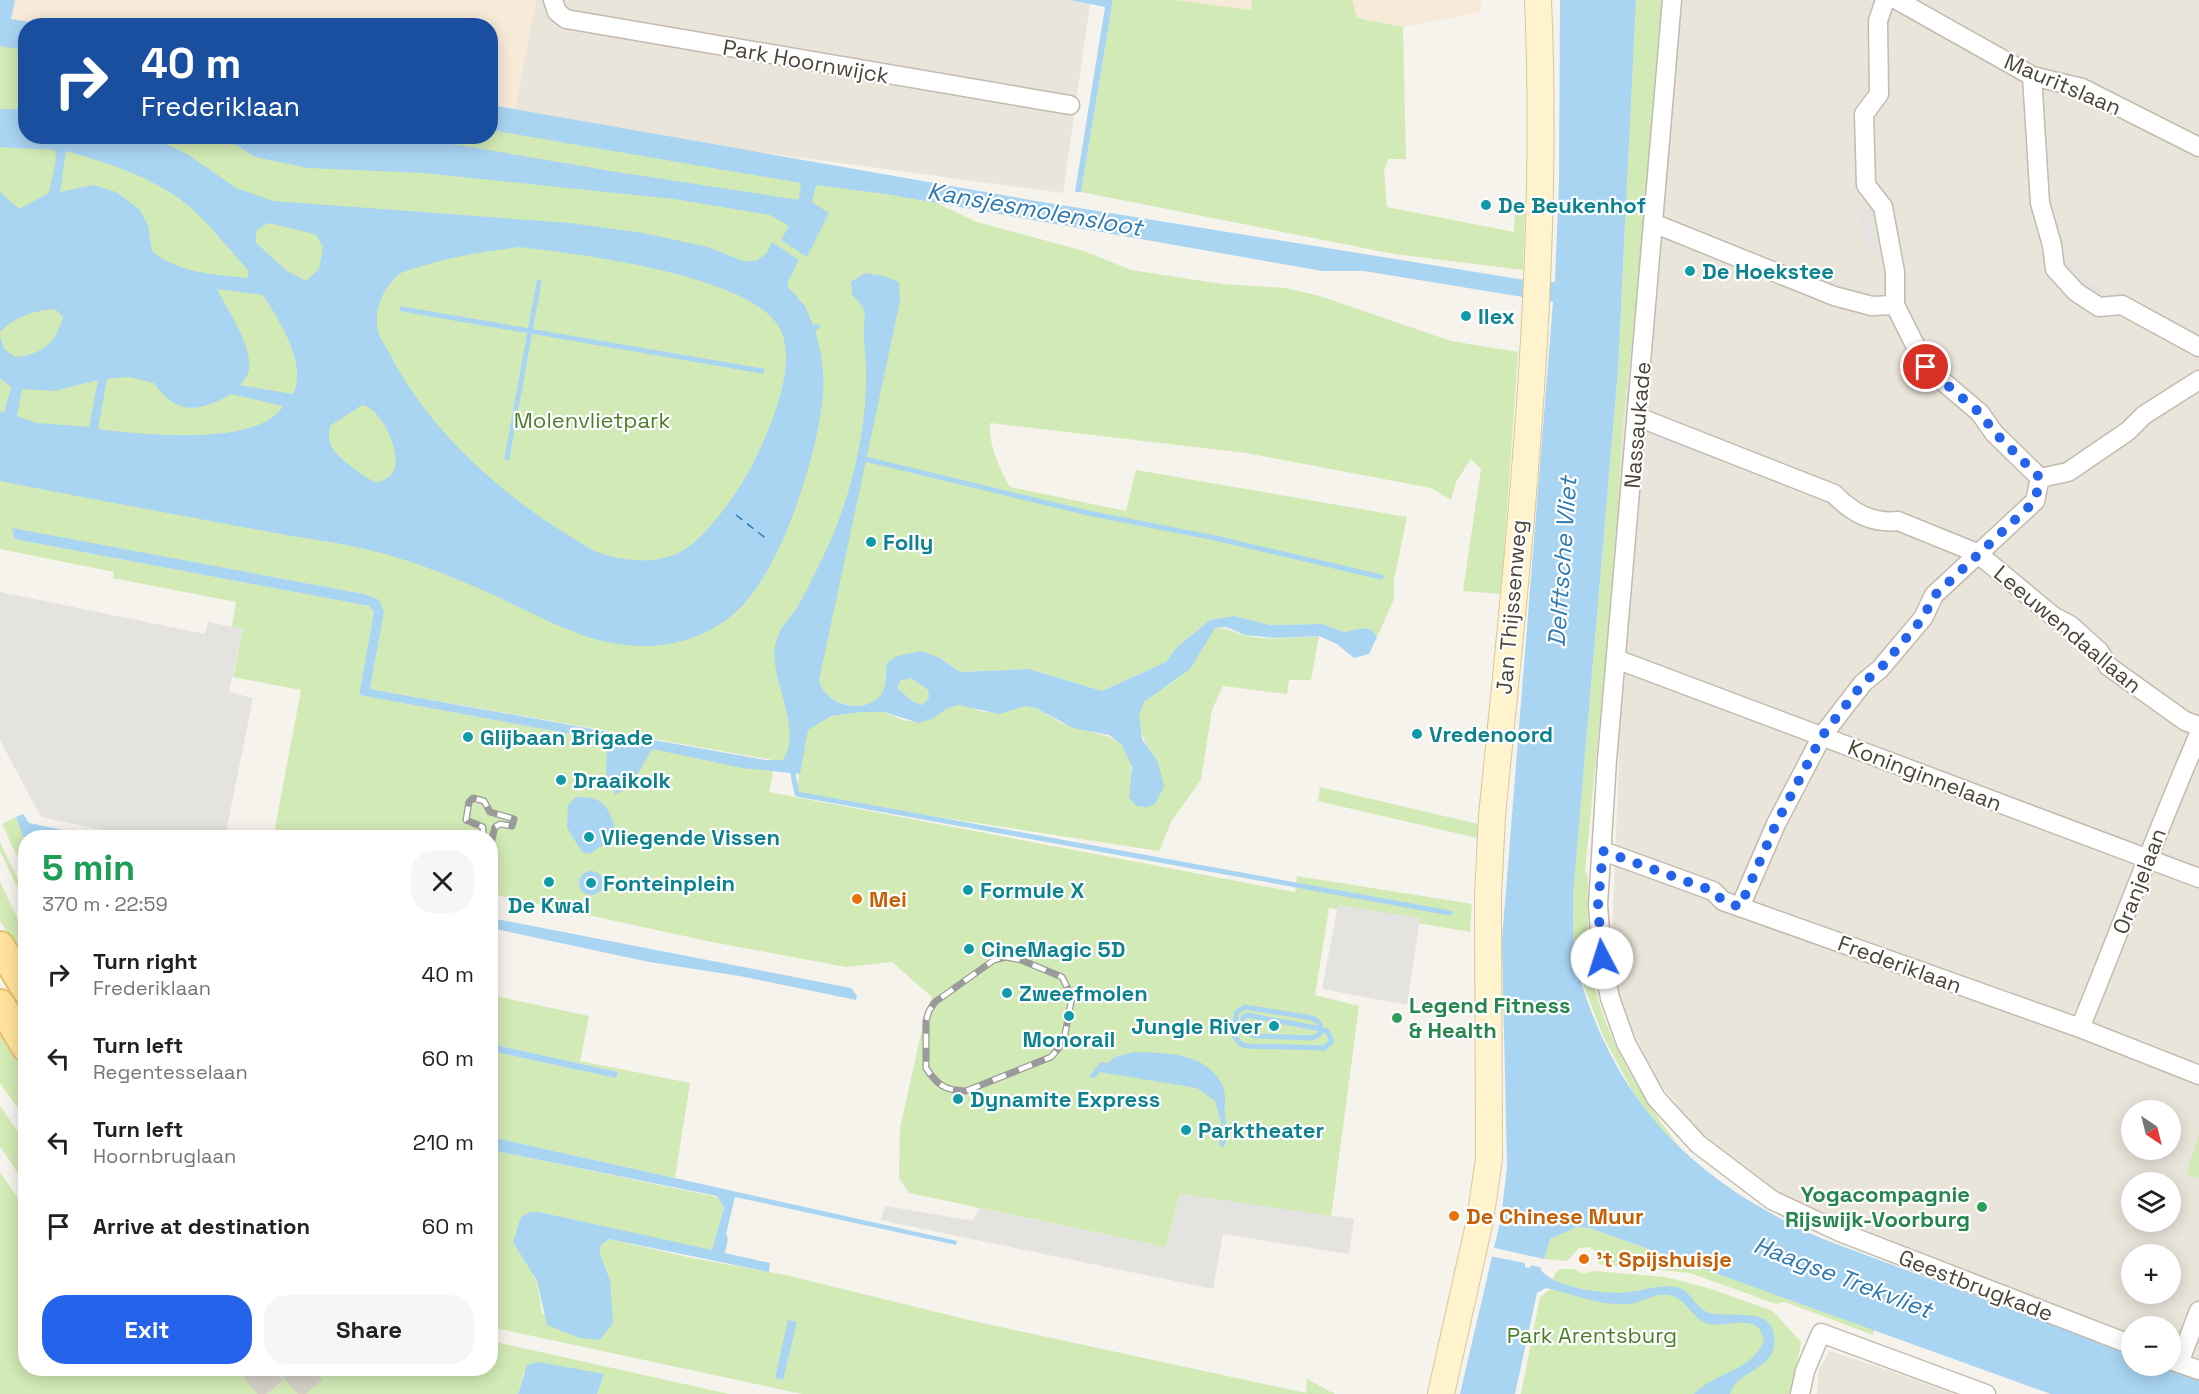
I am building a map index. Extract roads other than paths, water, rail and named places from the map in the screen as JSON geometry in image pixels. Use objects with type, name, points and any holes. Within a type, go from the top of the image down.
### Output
[{"type":"main road","points":[[0,946],[18,976]]},
{"type":"main road","points":[[0,1004],[18,1034]]},
{"type":"street","name":"Park Hoornwijck","points":[[553,0],[557,12],[566,19],[1070,105]]},
{"type":"street","name":"Jan Thijssenweg","points":[[1441,1394],[1480,1220],[1489,1159],[1487,934],[1492,816],[1537,305],[1540,70],[1538,0]]},
{"type":"street","name":"Nassaukade","points":[[1603,851],[1616,659],[1672,0]]},
{"type":"street","points":[[1885,0],[1878,21],[1879,94],[1864,114],[1866,185],[1883,207],[1895,272],[1895,305],[1926,367],[1980,413],[1995,433],[2040,478]]},
{"type":"street","name":"Mauritslaan","points":[[1897,0],[2032,76],[2082,88],[2199,147]]},
{"type":"street","points":[[2032,76],[2040,203],[2052,245],[2055,268],[2076,292],[2099,307],[2122,305],[2199,347]]},
{"type":"street","points":[[1653,224],[1834,296],[1872,306],[1895,305]]},
{"type":"street","points":[[2040,478],[2068,472],[2128,431],[2144,415],[2199,380]]},
{"type":"street","name":"Leeuwendaallaan","points":[[1638,417],[1834,494],[1849,510],[1884,523],[1898,521],[1977,553],[2053,616],[2070,625],[2099,651],[2108,666],[2185,721],[2199,726]]},
{"type":"street","points":[[1740,907],[1776,824],[1822,736],[1863,683],[1880,669],[1923,618],[1934,596],[1977,553],[2035,501],[2040,478]]},
{"type":"street","name":"Koninginnelaan","points":[[1616,659],[2199,878]]},
{"type":"street","name":"Oranjelaan","points":[[2080,1028],[2199,734]]},
{"type":"street","name":"Frederiklaan","points":[[1603,851],[1713,891],[1723,901],[2080,1028],[2199,1075]]},
{"type":"street","name":"Geestbrugkade","points":[[1603,851],[1598,905],[1602,958],[1610,998],[1626,1043],[1656,1098],[1698,1144],[1772,1200],[1831,1227],[2121,1341]]},
{"type":"street","points":[[2181,1348],[2199,1311]]},
{"type":"street","points":[[1800,1394],[1805,1371],[1821,1333],[1986,1394]]},
{"type":"street","points":[[2181,1363],[2199,1370]]},
{"type":"water","points":[[0,0],[15,0],[11,19],[18,20],[18,49],[0,46]]},
{"type":"water","points":[[1069,0],[1113,0],[1081,192],[1075,192],[1105,7]]},
{"type":"water","points":[[1560,0],[1636,0],[1618,370],[1573,895],[1573,933],[1578,971],[1594,1019],[1615,1063],[1639,1101],[1668,1135],[1701,1166],[1737,1193],[1778,1217],[1823,1239],[2121,1350],[2121,1376],[2181,1376],[2181,1372],[2199,1379],[2199,1394],[2051,1394],[1590,1228],[1577,1227],[1550,1239],[1541,1270],[1548,1276],[1569,1286],[1595,1291],[1620,1293],[1661,1287],[1680,1288],[1707,1312],[1761,1318],[1769,1323],[1773,1332],[1774,1345],[1767,1360],[1739,1380],[1733,1386],[1730,1394],[1694,1394],[1752,1358],[1764,1339],[1759,1328],[1748,1323],[1715,1325],[1703,1322],[1680,1300],[1664,1294],[1633,1303],[1618,1304],[1546,1288],[1537,1293],[1515,1394],[1460,1394],[1501,1218],[1507,1167],[1502,940],[1553,302],[1364,271],[1322,271],[886,194],[816,185],[812,202],[829,213],[807,257],[781,240],[789,226],[770,215],[674,199],[424,173],[308,168],[255,157],[234,144],[453,144],[799,200],[801,183],[498,131],[498,106],[1036,201],[1525,280],[1555,282],[1559,182]]},
{"type":"water","points":[[0,109],[18,109],[18,144],[166,144],[187,154],[236,188],[273,201],[570,223],[643,233],[708,247],[743,261],[756,261],[767,253],[772,242],[799,260],[788,281],[788,287],[805,306],[813,325],[819,324],[820,328],[815,330],[822,362],[823,394],[814,447],[805,478],[783,540],[769,568],[737,611],[718,626],[685,640],[661,645],[610,643],[573,632],[458,579],[412,562],[366,549],[0,481],[0,412],[4,413],[11,387],[0,378],[0,336],[4,349],[15,357],[33,354],[52,341],[63,317],[55,309],[39,311],[18,318],[0,332],[0,192],[19,209],[49,193],[56,160],[55,150],[0,147]],"holes":[[[66,151],[137,175],[177,197],[196,213],[248,270],[248,278],[197,272],[162,258],[152,251],[148,225],[139,209],[116,192],[93,185],[60,192]],[[268,223],[315,234],[323,246],[319,269],[306,281],[287,271],[255,242],[257,230]],[[519,247],[618,261],[699,280],[734,293],[762,309],[779,327],[786,349],[785,374],[776,410],[765,437],[732,499],[722,513],[688,548],[663,558],[636,560],[609,556],[586,546],[541,518],[465,455],[422,405],[404,379],[381,338],[377,323],[380,300],[393,280],[408,270],[444,260]],[[217,289],[263,295],[277,317],[294,356],[297,382],[293,394],[240,385],[248,373],[248,353],[239,330]],[[129,377],[154,383],[171,401],[189,408],[209,405],[231,394],[283,406],[270,419],[249,428],[225,433],[168,435],[98,429],[107,379]],[[98,380],[89,427],[37,423],[17,416],[22,389],[54,391]],[[362,405],[369,408],[382,422],[392,441],[396,460],[392,474],[377,483],[358,472],[334,451],[329,438],[330,426]]]},
{"type":"water","points":[[865,273],[884,276],[899,282],[900,301],[819,680],[822,688],[836,701],[855,706],[873,701],[883,692],[887,663],[897,656],[921,651],[940,658],[960,672],[1029,669],[1102,691],[1166,662],[1177,647],[1210,620],[1234,616],[1270,625],[1322,624],[1344,632],[1363,628],[1372,630],[1377,637],[1369,654],[1354,658],[1337,644],[1319,636],[1275,638],[1245,635],[1226,627],[1215,628],[1190,669],[1144,702],[1139,715],[1142,739],[1158,762],[1164,787],[1155,804],[1147,807],[1136,806],[1129,797],[1132,767],[1122,745],[1109,735],[1073,728],[1036,708],[1025,706],[999,714],[958,705],[948,708],[932,719],[919,723],[884,712],[860,712],[831,716],[808,730],[800,774],[742,768],[653,749],[632,782],[615,794],[606,773],[607,748],[598,739],[359,695],[374,612],[369,606],[14,539],[12,528],[364,594],[379,600],[384,612],[370,689],[765,760],[783,760],[789,746],[790,731],[775,666],[778,636],[803,597],[840,516],[850,487],[862,428],[866,369],[865,316],[862,307],[852,295],[851,282]],"holes":[[[911,678],[928,690],[929,698],[922,705],[912,701],[897,688],[900,681]]]},
{"type":"water","points":[[576,797],[594,799],[605,806],[618,835],[612,843],[599,847],[590,854],[582,852],[567,828],[568,805]]},
{"type":"water","points":[[23,814],[29,823],[62,830],[21,830],[16,817]]},
{"type":"water","name":"Fonteinplein","points":[[591,871],[596,872],[602,878],[602,888],[596,894],[591,895],[586,894],[580,888],[579,883],[580,878],[586,872]]},
{"type":"water","points":[[498,919],[851,988],[857,996],[856,1000],[740,976],[649,962],[498,930]]},
{"type":"water","points":[[498,1046],[618,1072],[616,1078],[498,1053]]},
{"type":"water","points":[[1134,1052],[1183,1056],[1195,1060],[1215,1073],[1224,1091],[1227,1136],[1223,1148],[1219,1145],[1221,1122],[1215,1101],[1197,1088],[1100,1072],[1095,1078],[1089,1077],[1100,1062],[1108,1063],[1115,1057]]},
{"type":"water","points":[[498,1139],[957,1241],[956,1245],[735,1197],[726,1234],[728,1239],[725,1253],[770,1263],[769,1272],[609,1239],[601,1245],[600,1254],[610,1280],[613,1323],[600,1340],[580,1338],[547,1325],[537,1281],[513,1242],[521,1217],[530,1212],[539,1212],[712,1250],[724,1208],[717,1196],[498,1151]]},
{"type":"water","points":[[788,1320],[797,1322],[783,1380],[775,1378]]},
{"type":"water","points":[[538,1362],[604,1374],[597,1394],[518,1394],[527,1365]]},
{"type":"waterway","points":[[507,458],[539,282]]},
{"type":"waterway","points":[[402,309],[762,371]]},
{"type":"waterway","points":[[865,459],[1088,513],[1215,538],[1381,577]]},
{"type":"waterway","points":[[793,774],[797,794],[1450,913]]},
{"type":"waterway","name":"Jungle River","points":[[1327,1031],[1316,1028],[1247,1015],[1243,1018],[1241,1029],[1254,1036],[1312,1038],[1319,1034],[1321,1031],[1321,1028],[1312,1018],[1245,1007],[1237,1012],[1233,1034],[1240,1044],[1247,1046],[1324,1048],[1332,1041],[1327,1031]]},
{"type":"tunnel","points":[[261,1376],[276,1394]]},
{"type":"tunnel","points":[[300,1376],[317,1394]]},
{"type":"railway","points":[[483,830],[483,827],[466,820],[469,802],[473,798],[484,801],[490,812],[514,819],[512,826],[500,824],[494,830]]},
{"type":"railway","points":[[1006,957],[1021,960],[1062,977],[1072,997],[1063,1043],[1051,1057],[966,1091],[947,1088],[938,1083],[926,1068],[926,1021],[929,1011],[935,1002],[994,960],[1006,957]]},
{"type":"place","name":"De Beukenhof","points":[[1486,205]]},
{"type":"place","name":"De Hoekstee","points":[[1690,271]]},
{"type":"place","name":"Ilex","points":[[1466,316]]},
{"type":"place","name":"Folly","points":[[871,542]]},
{"type":"place","name":"Vredenoord","points":[[1417,734]]},
{"type":"place","name":"Glijbaan Brigade","points":[[468,737]]},
{"type":"place","name":"Draaikolk","points":[[561,780]]},
{"type":"place","name":"Vliegende Vissen","points":[[589,837]]},
{"type":"place","name":"De Kwal","points":[[549,882]]},
{"type":"place","name":"Fonteinplein","points":[[591,883]]},
{"type":"place","name":"Formule X","points":[[968,890]]},
{"type":"place","name":"Mei","points":[[857,899]]},
{"type":"place","name":"CineMagic 5D","points":[[969,949]]},
{"type":"place","name":"Zweefmolen","points":[[1007,993]]},
{"type":"place","name":"Monorail","points":[[1069,1016]]},
{"type":"place","name":"Legend Fitness & Health","points":[[1397,1018]]},
{"type":"place","name":"Jungle River","points":[[1274,1026]]},
{"type":"place","name":"Dynamite Express","points":[[958,1099]]},
{"type":"place","name":"Parktheater","points":[[1186,1130]]},
{"type":"place","name":"Yogacompagnie Rijswijk-Voorburg","points":[[1982,1207]]},
{"type":"place","name":"De Chinese Muur","points":[[1454,1216]]},
{"type":"place","name":"'t Spijshuisje","points":[[1584,1259]]},
{"type":"water label","name":"Kansjesmolensloot","points":[[1035,209]]},
{"type":"water label","name":"Delftsche Vliet","points":[[1562,562]]},
{"type":"water label","name":"Haagse Trekvliet","points":[[1843,1277]]},
{"type":"park label","name":"Molenvlietpark","points":[[592,420]]},
{"type":"park label","name":"Park Arentsburg","points":[[1592,1335]]}]
